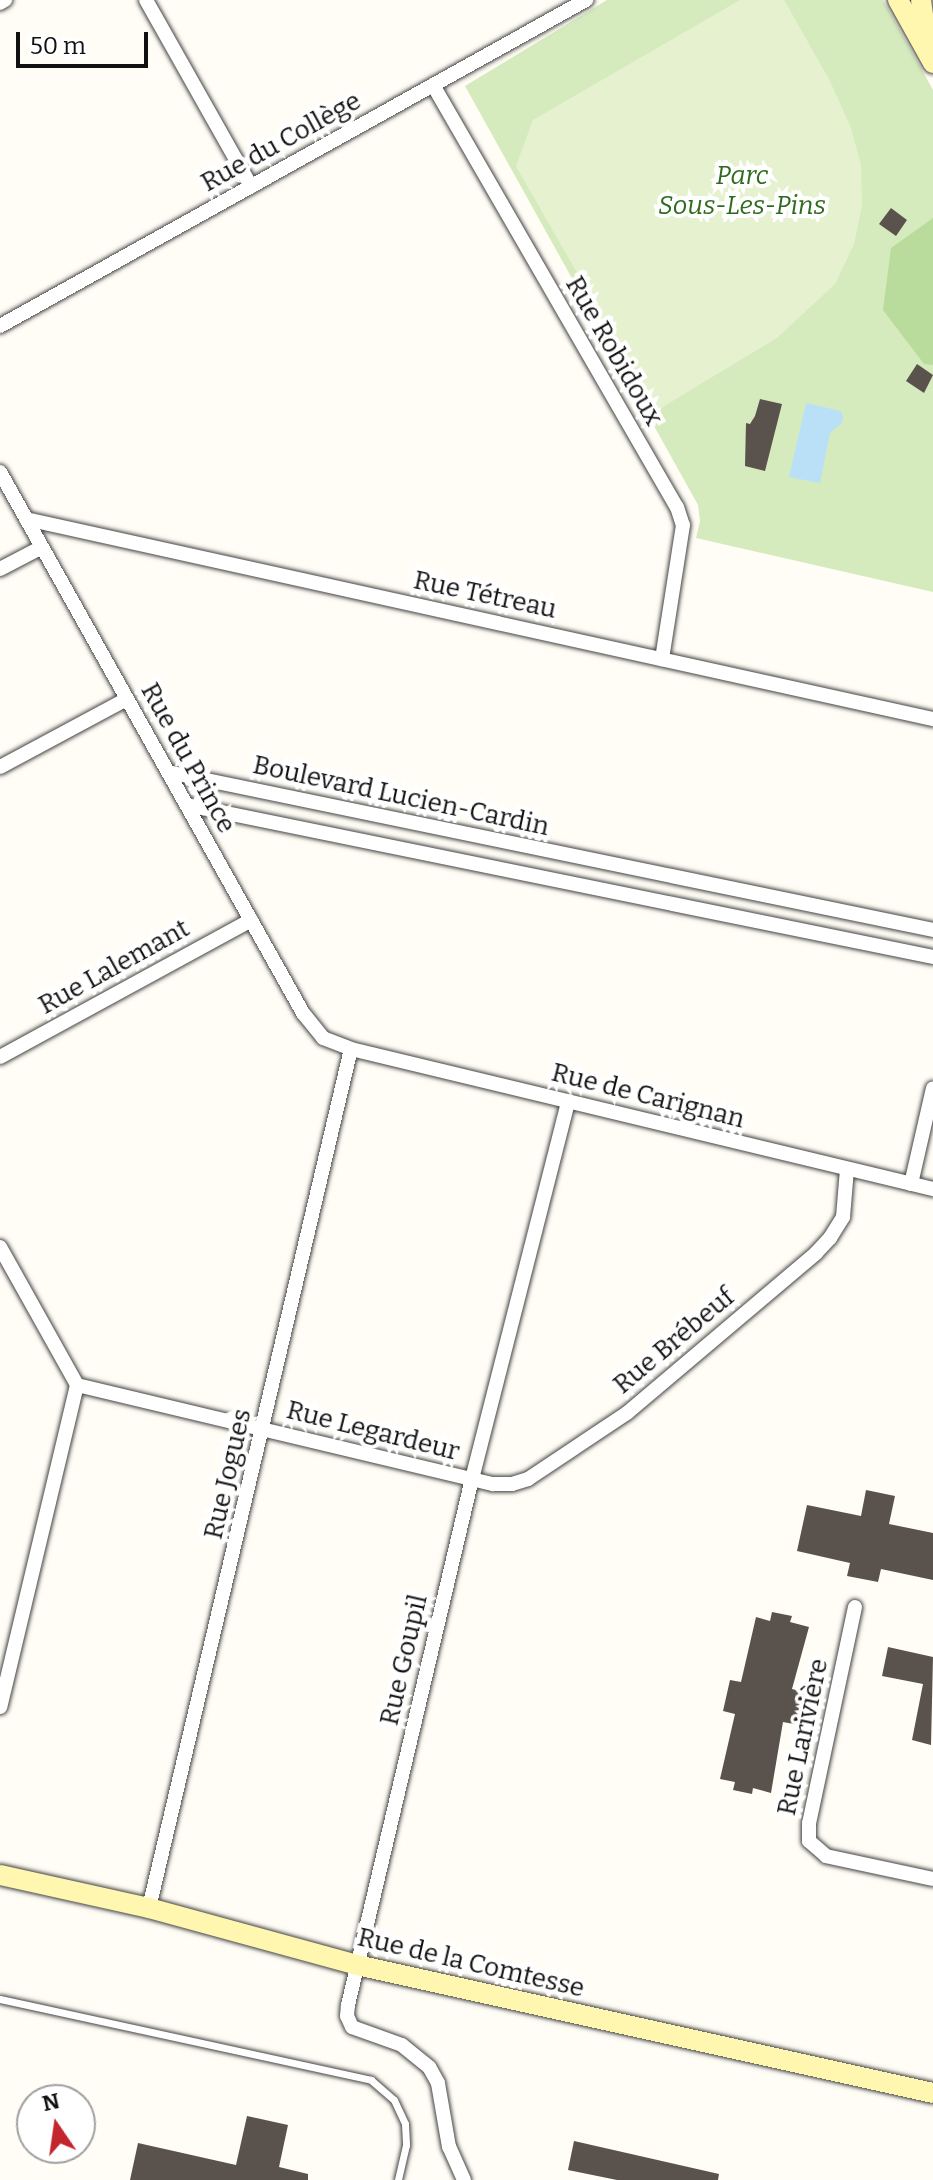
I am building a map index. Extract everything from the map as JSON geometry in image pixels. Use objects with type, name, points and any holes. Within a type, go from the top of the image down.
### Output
[{"type":"street","points":[[0,3],[5,0]]},
{"type":"street","points":[[146,0],[251,186]]},
{"type":"street","name":"Rue du Collège","points":[[0,326],[433,85],[565,5],[586,0]]},
{"type":"street","points":[[898,0],[931,59]]},
{"type":"street","points":[[921,0],[931,59]]},
{"type":"street","name":"Rue Robidoux","points":[[433,85],[677,507],[683,525],[662,659]]},
{"type":"street","name":"Rue du Prince","points":[[0,472],[303,1013],[323,1038],[351,1049]]},
{"type":"street","name":"Rue Tétreau","points":[[26,519],[933,719]]},
{"type":"street","points":[[0,569],[42,547]]},
{"type":"street","points":[[0,767],[127,699]]},
{"type":"street","name":"Boulevard Lucien-Cardin","points":[[168,772],[933,930]]},
{"type":"street","name":"Boulevard Lucien-Cardin","points":[[187,805],[933,957]]},
{"type":"street","points":[[405,849],[411,822]]},
{"type":"street","name":"Boulevard Lucien-Cardin","points":[[571,883],[578,857]]},
{"type":"street","points":[[759,922],[765,895]]},
{"type":"street","name":"Rue Lalemant","points":[[0,1057],[251,920]]},
{"type":"street","name":"Rue de Carignan","points":[[351,1049],[933,1189]]},
{"type":"street","name":"Rue Jogues","points":[[149,1908],[351,1049]]},
{"type":"street","points":[[911,1184],[933,1088]]},
{"type":"street","name":"Rue Goupil","points":[[464,2180],[449,2147],[438,2083],[429,2067],[413,2051],[360,2032],[349,2022],[348,2005],[472,1479],[568,1101]]},
{"type":"street","name":"Rue Brébeuf","points":[[472,1479],[503,1484],[528,1479],[627,1413],[830,1238],[843,1217],[847,1169]]},
{"type":"street","points":[[0,1247],[77,1385],[0,1707]]},
{"type":"street","name":"Rue Legardeur","points":[[77,1385],[472,1479]]},
{"type":"street","name":"Rue Larivière","points":[[855,1607],[809,1823],[809,1841],[826,1856],[933,1879]]},
{"type":"street","name":"Rue de la Comtesse","points":[[0,1875],[149,1908],[357,1965],[933,2093]]},
{"type":"lane","points":[[0,1999],[371,2080],[394,2100],[405,2124],[406,2145],[398,2180]]},
{"type":"green space","name":"Parc Sous-Les-Pins","points":[[607,0],[883,0],[933,90],[933,592],[696,538],[700,521],[698,505],[465,86]]},
{"type":"green space","points":[[740,0],[784,0],[829,79],[851,128],[861,165],[862,206],[854,244],[835,284],[777,338],[656,411],[516,166],[533,120]]},
{"type":"green space","points":[[933,218],[933,365],[924,364],[883,310],[891,248]]},
{"type":"water","points":[[806,403],[841,411],[843,417],[842,423],[830,433],[820,483],[789,477]]},
{"type":"building","points":[[891,208],[907,220],[896,236],[879,224]]},
{"type":"building","points":[[917,364],[933,375],[924,393],[906,381]]},
{"type":"building","points":[[760,399],[782,404],[765,471],[745,466],[746,423],[750,424],[755,416]]},
{"type":"building","points":[[866,1490],[895,1496],[889,1524],[933,1533],[933,1580],[881,1569],[878,1582],[847,1576],[850,1563],[797,1551],[807,1505],[861,1516]]},
{"type":"building","points":[[772,1612],[792,1616],[790,1622],[809,1627],[792,1689],[807,1693],[799,1725],[783,1722],[771,1793],[753,1788],[752,1794],[733,1790],[735,1782],[720,1779],[735,1714],[723,1711],[730,1680],[741,1682],[756,1617],[770,1621]]},
{"type":"building","points":[[888,1647],[933,1657],[931,1745],[912,1740],[923,1684],[882,1676]]},
{"type":"building","points":[[247,2116],[288,2125],[279,2167],[308,2174],[308,2180],[130,2180],[138,2143],[236,2165]]},
{"type":"building","points":[[574,2141],[719,2174],[718,2180],[617,2180],[568,2170]]}]
